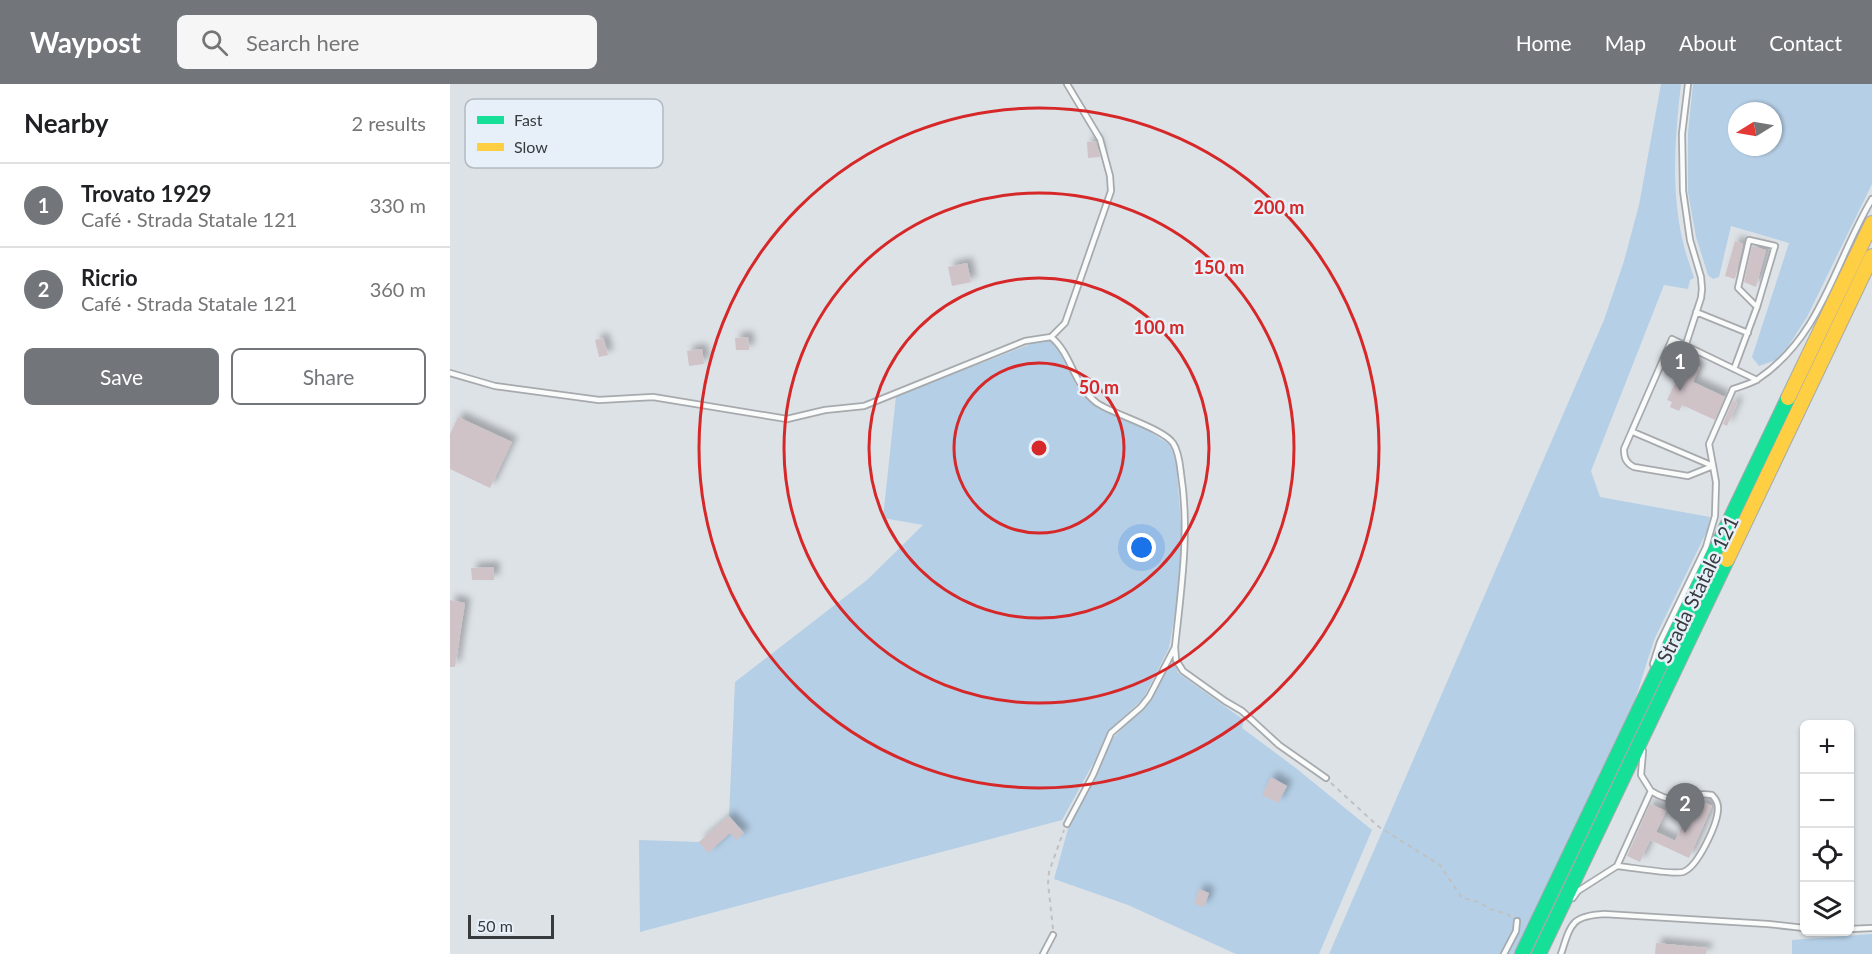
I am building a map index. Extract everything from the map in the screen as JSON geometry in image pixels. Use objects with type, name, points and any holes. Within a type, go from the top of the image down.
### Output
[{"type":"main road","name":"Strada Statale 121","points":[[1522,954],[1872,223]]},
{"type":"main road","name":"Strada Statale 121","points":[[1539,954],[1872,256]]},
{"type":"lane","points":[[450,374],[495,386],[599,400],[653,397],[787,419],[825,410],[864,405],[1025,341],[1051,337],[1065,323],[1111,191],[1110,176],[1100,139],[1068,84]]},
{"type":"lane","points":[[1686,344],[1701,298],[1701,278],[1690,240],[1681,166],[1688,84]]},
{"type":"lane","points":[[1641,706],[1660,642],[1706,547],[1715,516],[1716,482],[1708,444],[1732,389],[1757,380],[1797,345],[1824,299],[1872,199]]},
{"type":"lane","points":[[1734,369],[1757,308],[1776,246],[1749,240],[1738,288],[1757,308]]},
{"type":"lane","points":[[1696,312],[1748,333]]},
{"type":"lane","points":[[1051,337],[1060,344],[1074,376],[1096,402],[1152,429],[1173,443],[1179,459],[1185,497],[1185,539],[1175,647],[1176,660],[1183,671],[1242,711],[1279,745],[1326,778]]},
{"type":"lane","points":[[1713,466],[1688,476],[1634,467],[1628,464],[1624,457],[1624,449],[1672,339],[1757,380]]},
{"type":"lane","points":[[1633,432],[1713,466]]},
{"type":"lane","points":[[1665,705],[1694,642],[1709,597]]},
{"type":"lane","points":[[1066,824],[1093,775],[1111,733],[1149,697],[1175,647]]},
{"type":"lane","points":[[1617,866],[1682,873],[1693,866],[1709,836],[1718,807],[1717,800],[1712,795],[1669,800],[1651,791],[1641,775],[1642,754],[1646,746]]},
{"type":"lane","points":[[1545,954],[1578,891],[1617,866],[1651,791]]},
{"type":"lane","points":[[1561,954],[1569,930],[1577,920],[1585,915],[1604,914],[1800,928]]},
{"type":"lane","points":[[1504,954],[1516,931],[1516,921]]},
{"type":"lane","points":[[1854,929],[1872,928]]},
{"type":"lane","points":[[1043,954],[1053,935]]},
{"type":"path","points":[[1326,778],[1379,827],[1440,865],[1462,898],[1479,902],[1490,909],[1507,914],[1516,921]]},
{"type":"path","points":[[1053,935],[1049,872],[1066,824]]},
{"type":"shaded area","points":[[1661,84],[1681,84],[1676,142],[1676,200],[1682,238],[1694,278],[1690,280],[1688,289],[1664,285],[1591,471],[1600,497],[1710,517],[1707,531],[1654,640],[1634,703],[1514,954],[1329,954],[1604,320],[1624,261],[1639,205]]},
{"type":"shaded area","points":[[1693,84],[1872,84],[1872,184],[1807,317],[1787,348],[1776,360],[1759,366],[1752,357],[1789,243],[1731,226],[1719,277],[1713,279],[1708,275],[1696,237],[1688,192],[1688,133]]},
{"type":"shaded area","points":[[1041,340],[1050,341],[1058,348],[1077,387],[1091,402],[1110,414],[1146,429],[1169,444],[1176,459],[1182,537],[1179,591],[1169,648],[1143,699],[1108,731],[1062,820],[640,932],[639,840],[699,842],[729,816],[735,682],[867,580],[923,525],[883,518],[896,396]]},
{"type":"shaded area","points":[[1173,657],[1178,673],[1244,720],[1242,728],[1372,830],[1319,954],[1236,954],[1128,905],[1054,879],[1070,822],[1094,780],[1113,738],[1152,699]]},
{"type":"shaded area","points":[[1872,934],[1872,954],[1792,954],[1792,940]]},
{"type":"building","points":[[1096,141],[1100,157],[1088,158],[1087,142]]},
{"type":"building","points":[[1735,241],[1743,244],[1735,279],[1725,276]]},
{"type":"building","points":[[1752,246],[1766,250],[1756,287],[1744,282]]},
{"type":"building","points":[[967,263],[971,282],[952,286],[948,267]]},
{"type":"building","points":[[748,337],[749,350],[736,350],[735,338]]},
{"type":"building","points":[[603,338],[608,355],[599,357],[595,340]]},
{"type":"building","points":[[702,349],[704,364],[689,366],[687,351]]},
{"type":"building","points":[[1686,360],[1700,367],[1693,382],[1725,397],[1715,420],[1682,405],[1679,411],[1670,407],[1672,402],[1667,400]]},
{"type":"building","points":[[1733,400],[1737,403],[1727,426],[1723,424]]},
{"type":"building","points":[[458,417],[512,442],[490,488],[450,469],[450,434]]},
{"type":"building","points":[[494,567],[494,580],[472,580],[471,568]]},
{"type":"building","points":[[450,600],[465,603],[455,667],[450,667]]},
{"type":"building","points":[[1271,777],[1287,786],[1278,803],[1262,795]]},
{"type":"building","points":[[1701,801],[1712,806],[1689,858],[1650,840],[1640,862],[1627,856],[1650,804],[1666,811],[1656,832],[1675,841],[1684,822],[1689,825]]},
{"type":"building","points":[[729,816],[744,833],[736,840],[730,833],[708,853],[699,842]]},
{"type":"building","points":[[1199,889],[1209,893],[1204,907],[1194,904]]},
{"type":"building","points":[[1656,943],[1707,948],[1706,954],[1655,954]]},
{"type":"traffic: fast","points":[[1522,954],[1788,398]]},
{"type":"traffic: fast","points":[[1539,954],[1727,560]]},
{"type":"traffic: slow","points":[[1788,398],[1872,223]]},
{"type":"traffic: slow","points":[[1727,560],[1872,256]]},
{"type":"place","name":"Trovato 1929","points":[[1680,391]]},
{"type":"place","name":"Ricrio","points":[[1685,833]]}]
